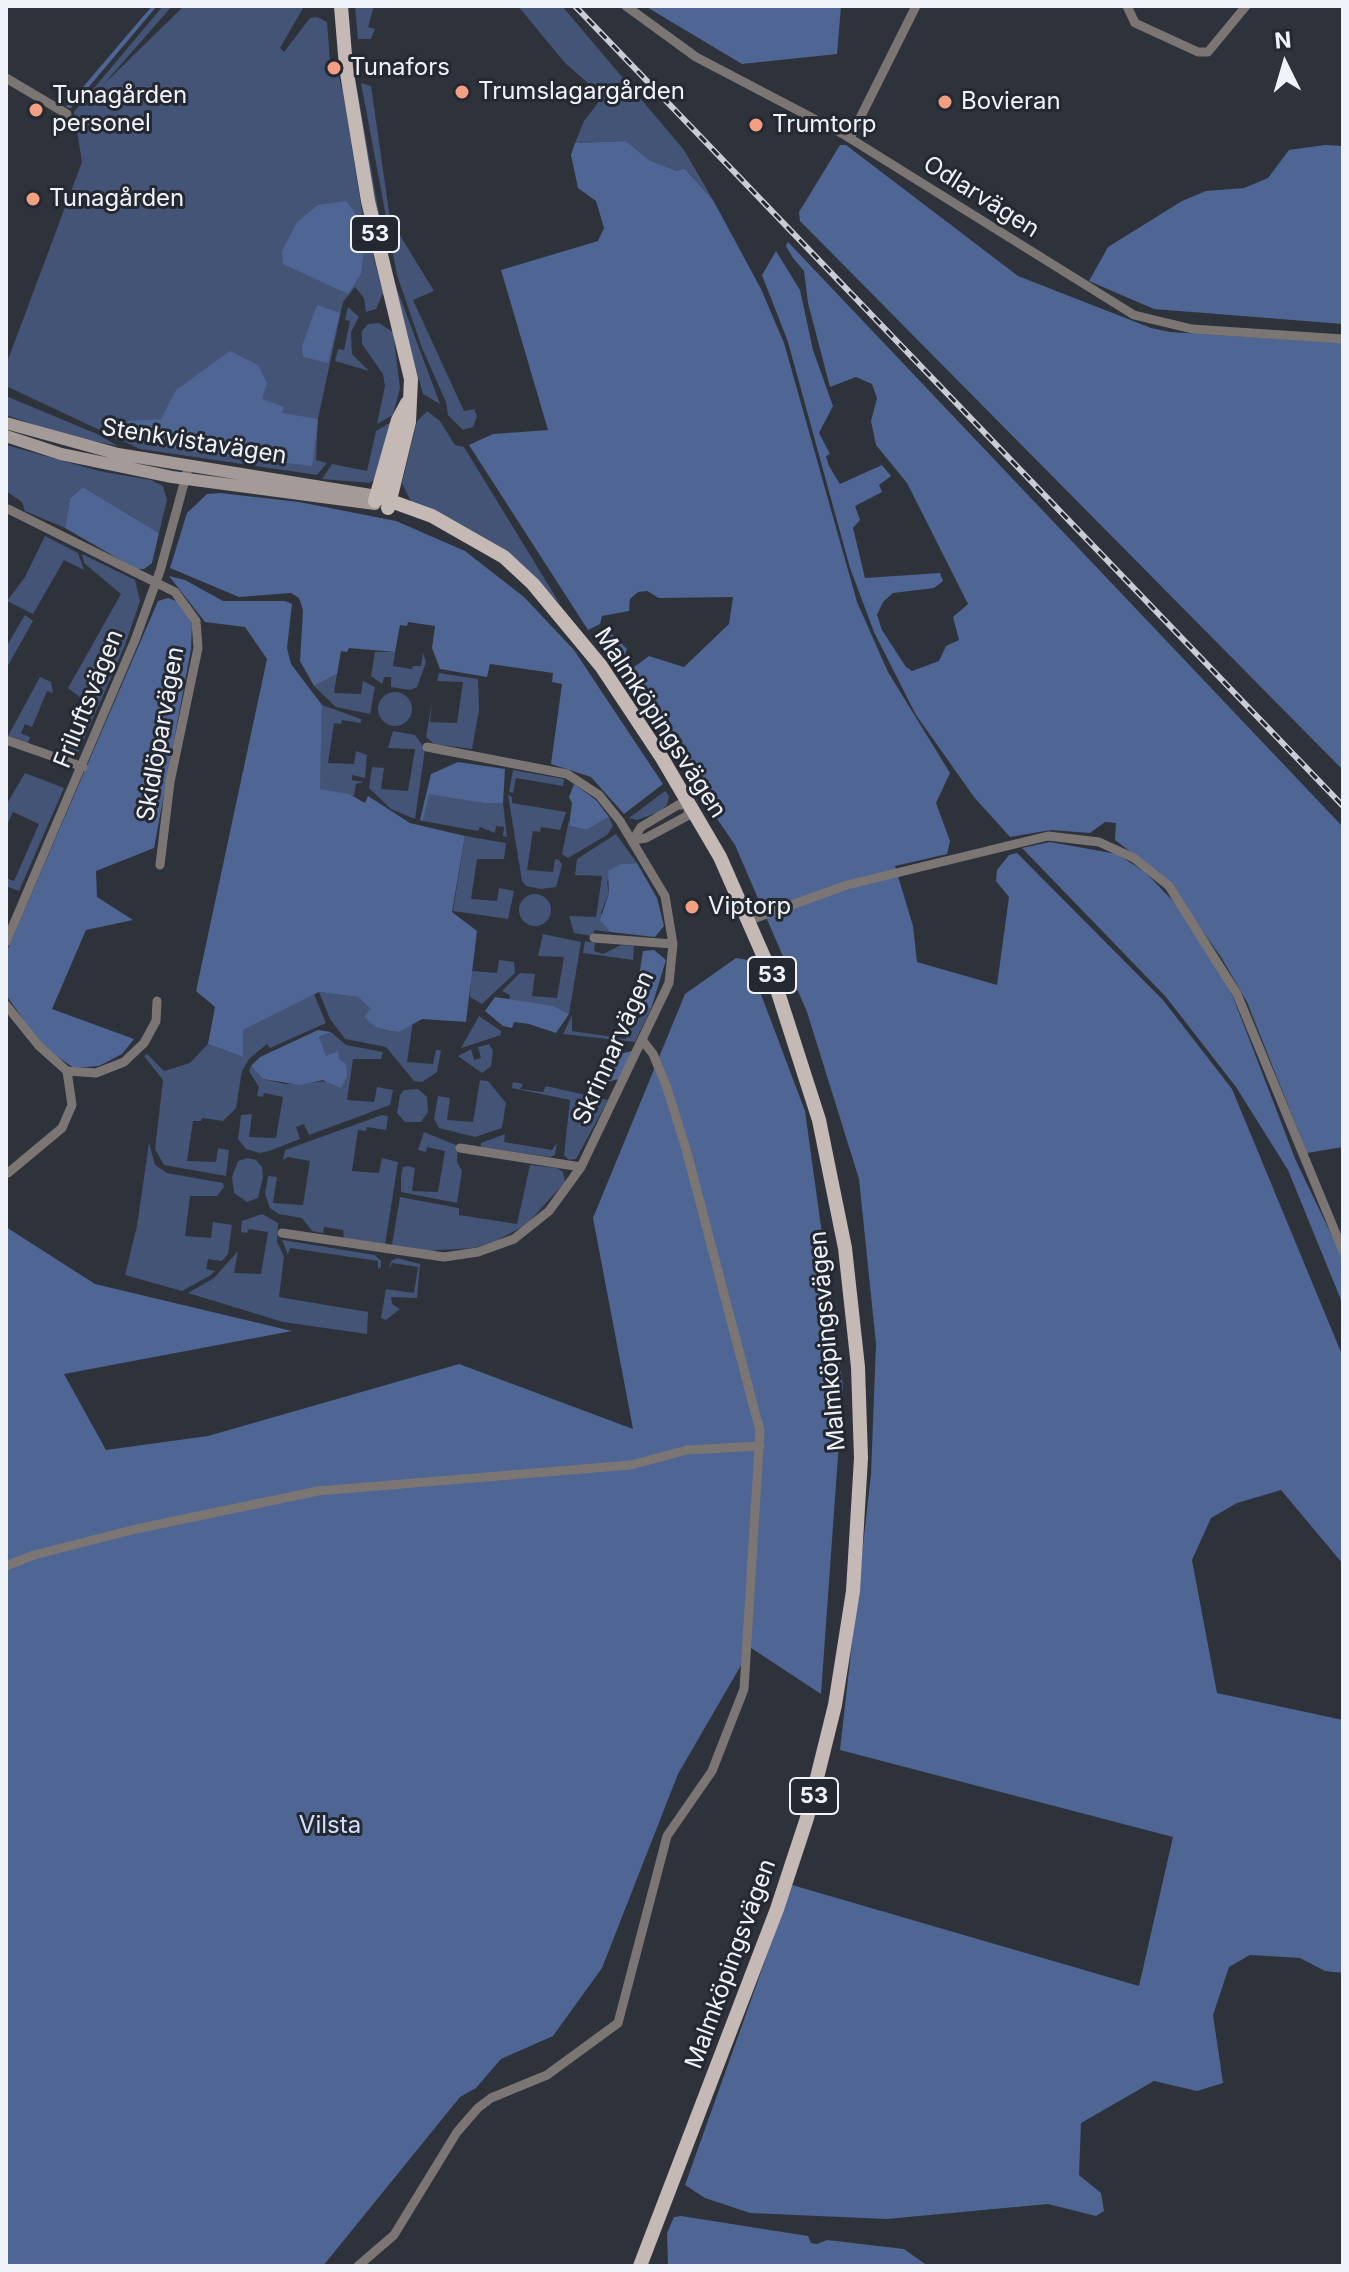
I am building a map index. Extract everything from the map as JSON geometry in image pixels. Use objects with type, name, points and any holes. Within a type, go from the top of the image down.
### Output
[{"type":"main road","name":"53","points":[[334,6],[371,216],[408,362],[409,399],[398,420],[382,502]]},
{"type":"main road","name":"53","points":[[341,6],[344,58]]},
{"type":"main road","name":"Stenkvistavägen","points":[[6,423],[118,454],[382,502]]},
{"type":"main road","name":"Stenkvistavägen","points":[[6,436],[61,454],[185,479],[382,502]]},
{"type":"main road","name":"Malmköpingsvägen","points":[[382,502],[468,533],[504,557],[543,597],[601,666],[690,805],[750,920],[807,1079],[829,1161],[845,1248],[858,1367],[861,1458],[855,1563],[835,1705],[807,1818],[772,1923],[640,2266]]},
{"type":"street","name":"Odlarvägen","points":[[626,6],[696,57],[850,138],[1134,315],[1192,329],[1343,339]]},
{"type":"street","points":[[850,138],[916,6]]},
{"type":"street","points":[[1127,6],[1135,23],[1198,52],[1208,52],[1246,6]]},
{"type":"street","points":[[6,78],[67,114]]},
{"type":"street","name":"Friluftsvägen","points":[[6,942],[83,767],[156,583],[189,465]]},
{"type":"street","name":"Skidlöparvägen","points":[[8,509],[185,600],[198,633],[170,782],[160,865]]},
{"type":"street","points":[[6,740],[83,767]]},
{"type":"street","name":"Skrinnarvägen","points":[[282,1233],[428,1256],[478,1252],[514,1239],[557,1201],[581,1167],[669,983],[673,944],[665,896],[611,808],[578,778],[427,747]]},
{"type":"street","points":[[633,840],[646,838],[687,816],[690,805]]},
{"type":"street","points":[[750,920],[847,885],[1048,836],[1099,842],[1134,858],[1169,886],[1237,994],[1343,1251]]},
{"type":"street","name":"Skrinnarvägen","points":[[594,938],[673,944]]},
{"type":"street","points":[[6,1005],[39,1046],[67,1071],[96,1073],[124,1062],[151,1031],[157,1001]]},
{"type":"street","points":[[358,2266],[383,2246],[403,2223],[457,2132],[478,2108],[491,2098],[547,2075],[618,2023],[667,1836],[712,1771],[744,1689],[747,1600],[760,1446],[756,1412],[721,1291],[686,1149],[666,1085],[653,1054],[643,1041]]},
{"type":"street","points":[[8,1173],[62,1128],[72,1105],[67,1071]]},
{"type":"street","points":[[460,1148],[581,1167]]},
{"type":"street","points":[[6,1566],[136,1529],[318,1491],[631,1465],[687,1450],[760,1446]]},
{"type":"shaded area","points":[[163,6],[172,6],[103,85],[184,6],[303,8],[280,48],[284,52],[310,18],[317,17],[327,22],[331,73],[338,73],[343,93],[363,217],[383,293],[376,309],[366,312],[364,298],[355,287],[343,302],[318,419],[316,460],[327,463],[317,475],[140,449],[6,386],[6,365],[82,162],[74,112],[83,101],[87,102],[92,97],[89,94]]},
{"type":"shaded area","points":[[355,6],[374,6],[368,27],[375,29],[371,39],[358,39]]},
{"type":"shaded area","points":[[518,6],[562,6],[684,150],[713,200],[684,168],[677,171],[649,160],[626,141],[575,143],[584,121],[598,103],[598,92],[565,63]]},
{"type":"shaded area","points":[[356,83],[388,265],[440,404],[423,394],[386,262],[370,182]]},
{"type":"shaded area","points":[[361,83],[371,86],[390,219],[434,291],[413,300],[464,411],[474,409],[477,416],[473,427],[463,430],[448,415],[446,402],[422,348],[397,275]]},
{"type":"shaded area","points":[[348,307],[359,317],[351,332],[352,354],[369,371],[335,361],[338,349],[344,350],[350,321],[345,320]]},
{"type":"shaded area","points":[[379,323],[393,332],[400,388],[393,415],[377,424],[385,386],[383,374],[362,344],[362,331],[368,324]]},
{"type":"shaded area","points":[[6,396],[118,446],[67,436],[6,415]]},
{"type":"shaded area","points":[[427,411],[440,421],[455,445],[464,447],[560,604],[529,572],[411,502],[402,483],[417,421]]},
{"type":"shaded area","points":[[391,422],[378,475],[370,483],[322,479],[332,464],[367,471],[376,431]]},
{"type":"shaded area","points":[[6,445],[99,471],[151,480],[163,486],[167,500],[159,533],[83,487],[70,498],[65,528],[25,511],[22,502],[6,491]]},
{"type":"shaded area","points":[[45,536],[78,553],[84,570],[64,560],[33,614],[7,601],[25,577]]},
{"type":"shaded area","points":[[82,554],[135,580],[140,601],[125,645],[77,755],[69,758],[60,753],[62,747],[65,740],[75,743],[90,705],[68,688],[121,594],[84,563]]},
{"type":"shaded area","points":[[25,615],[33,621],[6,669],[6,647]]},
{"type":"shaded area","points":[[375,652],[395,652],[393,666],[412,669],[413,666],[421,666],[423,653],[426,662],[417,687],[410,690],[391,687],[391,677],[384,677],[382,684],[371,676]]},
{"type":"shaded area","points":[[439,673],[478,679],[479,710],[472,749],[434,744],[426,737],[432,702],[430,722],[457,723],[463,682],[437,681]]},
{"type":"shaded area","points":[[337,674],[334,693],[361,694],[363,681],[375,687],[370,714],[336,707],[314,686]]},
{"type":"shaded area","points":[[40,677],[51,682],[53,693],[47,691],[32,727],[25,724],[21,733],[30,737],[28,743],[8,736]]},
{"type":"shaded area","points":[[395,692],[407,697],[412,709],[407,721],[395,726],[383,721],[378,709],[383,697]]},
{"type":"shaded area","points":[[322,705],[361,719],[361,723],[342,720],[341,724],[334,723],[328,763],[354,764],[356,751],[367,755],[365,778],[352,775],[352,780],[364,782],[356,784],[354,796],[319,789]]},
{"type":"shaded area","points":[[393,731],[415,735],[425,749],[415,819],[391,809],[369,788],[372,767],[384,768],[381,789],[408,791],[415,749],[388,748]]},
{"type":"shaded area","points":[[513,770],[564,779],[563,786],[516,778],[513,793],[509,792]]},
{"type":"shaded area","points":[[25,773],[64,788],[19,891],[6,886],[6,878],[14,881],[39,824],[13,812],[6,827],[6,805]]},
{"type":"shaded area","points":[[665,791],[669,796],[667,805],[659,812],[637,820],[629,818]]},
{"type":"shaded area","points":[[428,793],[483,803],[503,803],[507,837],[503,836],[504,827],[496,826],[495,833],[480,827],[478,831],[423,821]]},
{"type":"shaded area","points":[[508,795],[512,797],[512,803],[566,812],[560,830],[541,827],[540,832],[533,831],[527,870],[553,872],[555,859],[559,860],[562,865],[556,887],[541,889],[526,886],[522,881]]},
{"type":"shaded area","points":[[609,817],[613,826],[607,835],[568,858],[562,854],[569,820],[569,826],[587,830]]},
{"type":"shaded area","points":[[616,834],[637,863],[621,864],[607,882],[609,893],[601,913],[610,932],[594,930],[593,936],[574,933],[569,916],[596,917],[602,876],[575,875],[577,859]]},
{"type":"shaded area","points":[[465,836],[506,843],[504,859],[477,859],[471,899],[497,901],[499,888],[514,891],[508,919],[453,911]]},
{"type":"shaded area","points":[[535,894],[547,898],[551,910],[547,922],[535,926],[523,922],[519,910],[523,898]]},
{"type":"shaded area","points":[[543,934],[581,942],[569,1014],[554,1006],[509,1001],[510,995],[502,991],[520,973],[535,974],[532,996],[557,998],[564,957],[538,956]]},
{"type":"shaded area","points":[[585,941],[595,943],[594,951],[603,954],[621,945],[634,946],[633,960],[583,953]]},
{"type":"shaded area","points":[[499,960],[514,962],[515,973],[482,1004],[470,997],[471,971],[497,973]]},
{"type":"shaded area","points":[[319,992],[358,997],[372,1009],[365,1017],[375,1027],[399,1032],[413,1021],[407,1062],[433,1064],[436,1050],[441,1050],[437,1072],[422,1082],[414,1081],[386,1047],[345,1039],[330,1019]]},
{"type":"shaded area","points":[[314,994],[326,1023],[270,1048],[267,1044],[249,1059],[242,1071],[236,1108],[223,1121],[202,1118],[201,1121],[193,1121],[187,1161],[216,1162],[218,1148],[229,1150],[226,1176],[164,1165],[155,1149],[163,1080],[144,1056],[147,1054],[164,1071],[190,1063],[208,1044],[243,1057],[243,1030]]},
{"type":"shaded area","points":[[635,1001],[651,1009],[635,1042],[563,1034],[572,1015],[572,1031],[626,1039]]},
{"type":"shaded area","points":[[479,1016],[501,1031],[501,1035],[461,1048]]},
{"type":"shaded area","points":[[331,1032],[346,1045],[383,1052],[381,1059],[353,1059],[347,1100],[374,1102],[377,1087],[393,1090],[390,1105],[309,1135],[304,1124],[296,1127],[300,1139],[269,1151],[260,1153],[246,1149],[238,1139],[241,1115],[252,1114],[249,1137],[276,1138],[283,1097],[264,1093],[263,1097],[257,1096],[259,1087],[249,1071],[251,1066],[263,1079],[285,1084],[330,1081],[319,1037]]},
{"type":"shaded area","points":[[489,1044],[493,1051],[491,1066],[482,1073],[458,1056],[471,1049],[474,1060],[481,1058],[478,1047]]},
{"type":"shaded area","points":[[480,1080],[488,1081],[506,1103],[502,1128],[475,1137],[439,1128],[434,1119],[438,1096],[450,1098],[447,1120],[473,1122]]},
{"type":"shaded area","points":[[513,1082],[523,1084],[520,1089],[543,1092],[546,1086],[608,1100],[576,1159],[569,1160],[564,1155],[570,1100],[512,1088]]},
{"type":"shaded area","points":[[418,1089],[427,1097],[428,1112],[421,1122],[405,1122],[397,1113],[400,1095],[404,1090]]},
{"type":"shaded area","points":[[382,1115],[388,1116],[386,1130],[367,1127],[366,1131],[358,1130],[352,1171],[379,1173],[382,1158],[398,1162],[385,1245],[344,1238],[343,1230],[324,1227],[323,1233],[312,1231],[302,1218],[279,1214],[270,1208],[265,1194],[268,1176],[277,1177],[273,1203],[303,1205],[310,1161],[288,1157],[283,1160],[285,1150]]},
{"type":"shaded area","points":[[424,1132],[458,1146],[457,1162],[462,1171],[457,1203],[401,1192],[403,1167],[408,1166],[415,1168],[412,1191],[438,1192],[445,1151],[427,1147],[426,1152],[418,1150]]},
{"type":"shaded area","points":[[505,1134],[504,1142],[552,1150],[557,1143],[555,1155],[550,1157],[481,1147],[481,1143]]},
{"type":"shaded area","points":[[149,1143],[155,1165],[167,1173],[223,1183],[224,1187],[217,1196],[190,1196],[185,1236],[211,1238],[213,1222],[232,1225],[228,1254],[222,1261],[208,1259],[206,1269],[215,1271],[182,1291],[125,1275],[137,1226]]},
{"type":"shaded area","points":[[248,1158],[256,1160],[262,1167],[263,1177],[258,1198],[247,1202],[234,1193],[232,1177],[238,1161]]},
{"type":"shaded area","points":[[530,1165],[557,1168],[563,1172],[565,1182],[526,1225],[496,1241],[474,1248],[422,1251],[392,1245],[400,1197],[459,1208],[459,1215],[517,1224]]},
{"type":"shaded area","points":[[262,1214],[278,1223],[277,1242],[284,1256],[279,1297],[368,1312],[367,1334],[283,1322],[188,1293],[214,1278],[238,1251],[234,1273],[261,1274],[268,1232],[249,1229],[247,1233],[241,1232],[242,1221]]},
{"type":"shaded area","points":[[282,1240],[375,1255],[381,1261],[381,1267],[378,1269],[378,1261],[290,1248],[288,1255]]},
{"type":"shaded area","points":[[397,1258],[420,1264],[417,1298],[391,1297],[392,1304],[400,1309],[386,1320],[381,1318],[386,1289],[414,1293],[418,1267],[392,1263],[389,1269],[391,1261]]},
{"type":"green space","points":[[152,6],[157,6],[71,108],[66,107]]},
{"type":"green space","points":[[645,6],[841,6],[837,54],[742,64]]},
{"type":"green space","points":[[626,141],[649,160],[677,171],[684,168],[713,200],[761,289],[784,343],[857,602],[888,672],[950,773],[936,803],[950,841],[947,854],[895,866],[913,926],[917,962],[997,985],[1009,897],[996,881],[997,870],[1009,855],[1017,853],[1163,1000],[1232,1089],[1343,1357],[1343,1564],[1281,1490],[1237,1503],[1211,1518],[1192,1560],[1217,1693],[1343,1720],[1343,1973],[1325,1971],[1300,1958],[1250,1955],[1229,1967],[1213,2015],[1223,2083],[1197,2091],[1154,2081],[1081,2123],[1079,2175],[1101,2193],[1104,2211],[1096,2216],[1048,2204],[887,2219],[750,2213],[705,2198],[685,2185],[792,1885],[1139,1986],[1173,1837],[840,1750],[871,1474],[876,1344],[859,1179],[807,1012],[735,845],[595,640],[606,633],[613,635],[627,649],[624,657],[634,667],[649,656],[684,667],[729,624],[733,597],[659,598],[647,591],[638,592],[630,599],[629,611],[602,616],[600,624],[588,630],[469,445],[493,434],[548,430],[501,270],[598,241],[604,228],[596,201],[578,188],[571,155],[575,143]]},
{"type":"green space","points":[[840,145],[846,145],[1018,276],[1151,328],[1170,332],[1343,343],[1343,770],[800,221],[799,212]]},
{"type":"green space","points":[[1343,146],[1343,324],[1154,309],[1089,281],[1108,247],[1182,201],[1206,191],[1244,188],[1268,178],[1289,150]]},
{"type":"green space","points":[[346,201],[357,216],[365,241],[361,274],[348,294],[283,264],[282,251],[297,222],[318,205]]},
{"type":"green space","points":[[788,242],[1343,827],[1343,1147],[1307,1153],[1247,1002],[1221,957],[1166,879],[1115,840],[1116,823],[1105,822],[1090,833],[1051,830],[1010,837],[974,797],[916,715],[874,632],[850,568],[788,342],[762,275],[776,251],[800,290],[813,350],[833,406],[819,433],[830,454],[826,456],[829,466],[840,484],[882,465],[891,476],[879,485],[882,492],[855,506],[860,520],[853,528],[865,578],[940,573],[943,581],[934,588],[893,593],[883,602],[877,615],[882,630],[906,667],[912,671],[939,661],[946,646],[959,640],[953,617],[968,604],[907,483],[876,445],[871,421],[877,398],[872,384],[856,377],[830,387],[808,303],[804,271],[786,246]]},
{"type":"green space","points":[[317,305],[340,313],[328,363],[303,357],[302,346]]},
{"type":"green space","points":[[230,351],[258,365],[267,383],[262,399],[284,407],[282,413],[318,419],[312,466],[193,452],[115,438],[128,421],[161,419],[176,390]]},
{"type":"green space","points":[[83,487],[159,533],[152,563],[144,569],[136,569],[65,528],[70,498]]},
{"type":"green space","points":[[207,494],[299,502],[396,521],[465,551],[524,597],[574,650],[663,784],[624,814],[591,777],[551,764],[562,684],[552,682],[553,673],[490,664],[487,677],[440,669],[432,648],[435,626],[408,622],[407,626],[400,625],[395,652],[349,648],[347,652],[341,651],[337,674],[314,686],[300,661],[303,610],[299,598],[291,593],[239,597],[170,568],[187,513]]},
{"type":"green space","points":[[169,576],[185,580],[223,601],[285,601],[292,604],[287,648],[291,664],[322,705],[320,789],[349,794],[365,803],[368,796],[410,823],[465,836],[452,912],[477,931],[466,1022],[422,1019],[399,1032],[389,1031],[375,1027],[364,1017],[371,1009],[358,997],[319,992],[243,1030],[243,1057],[208,1044],[215,1007],[196,991],[267,659],[245,627],[205,622]]},
{"type":"green space","points":[[168,598],[179,602],[187,612],[192,624],[191,649],[154,848],[96,871],[97,897],[133,920],[86,930],[52,1009],[134,1039],[122,1054],[99,1066],[74,1068],[43,1047],[6,995],[6,953],[158,601]]},
{"type":"green space","points":[[458,762],[505,769],[503,803],[483,803],[429,794],[423,821],[420,820],[431,774]]},
{"type":"green space","points":[[574,784],[596,800],[609,817],[587,830],[569,826],[572,803],[569,797]]},
{"type":"green space","points":[[1050,842],[1117,854],[1145,872],[1176,904],[1213,961],[1233,997],[1296,1161],[1343,1259],[1343,1305],[1288,1170],[1236,1087],[1166,997],[1022,848]]},
{"type":"green space","points":[[637,863],[657,898],[664,926],[655,937],[610,932],[600,920],[609,893],[608,871],[621,864]]},
{"type":"green space","points":[[654,950],[666,960],[651,1009],[635,1001],[643,951]]},
{"type":"green space","name":"Vilsta","points":[[736,958],[748,960],[805,1111],[843,1386],[821,1694],[751,1648],[678,1774],[602,1968],[553,2036],[501,2059],[476,2088],[460,2097],[323,2266],[6,2266],[6,1227],[95,1284],[292,1331],[64,1374],[106,1450],[208,1436],[459,1364],[633,1429],[593,1218],[685,994]]},
{"type":"green space","points":[[495,997],[554,1006],[569,1014],[556,1033],[514,1022],[512,1028],[503,1026],[485,1011]]},
{"type":"green space","points":[[318,1030],[331,1032],[319,1037],[326,1056],[338,1051],[339,1059],[346,1064],[347,1076],[341,1088],[323,1080],[300,1085],[263,1079],[251,1066],[260,1057]]},
{"type":"green space","points":[[611,1050],[619,1054],[632,1051],[619,1079],[606,1082]]},
{"type":"green space","points":[[674,2217],[808,2236],[811,2243],[817,2244],[827,2240],[904,2249],[928,2266],[668,2266],[667,2233]]},
{"type":"railway","points":[[575,6],[1343,806]]},
{"type":"place","name":"Tunafors","points":[[334,68]]},
{"type":"place","name":"Trumslagargården","points":[[462,92]]},
{"type":"place","name":"Bovieran","points":[[945,102]]},
{"type":"place","name":"Tunagården personel","points":[[36,110]]},
{"type":"place","name":"Trumtorp","points":[[756,125]]},
{"type":"place","name":"Tunagården","points":[[33,199]]},
{"type":"place","name":"Viptorp","points":[[692,907]]}]
